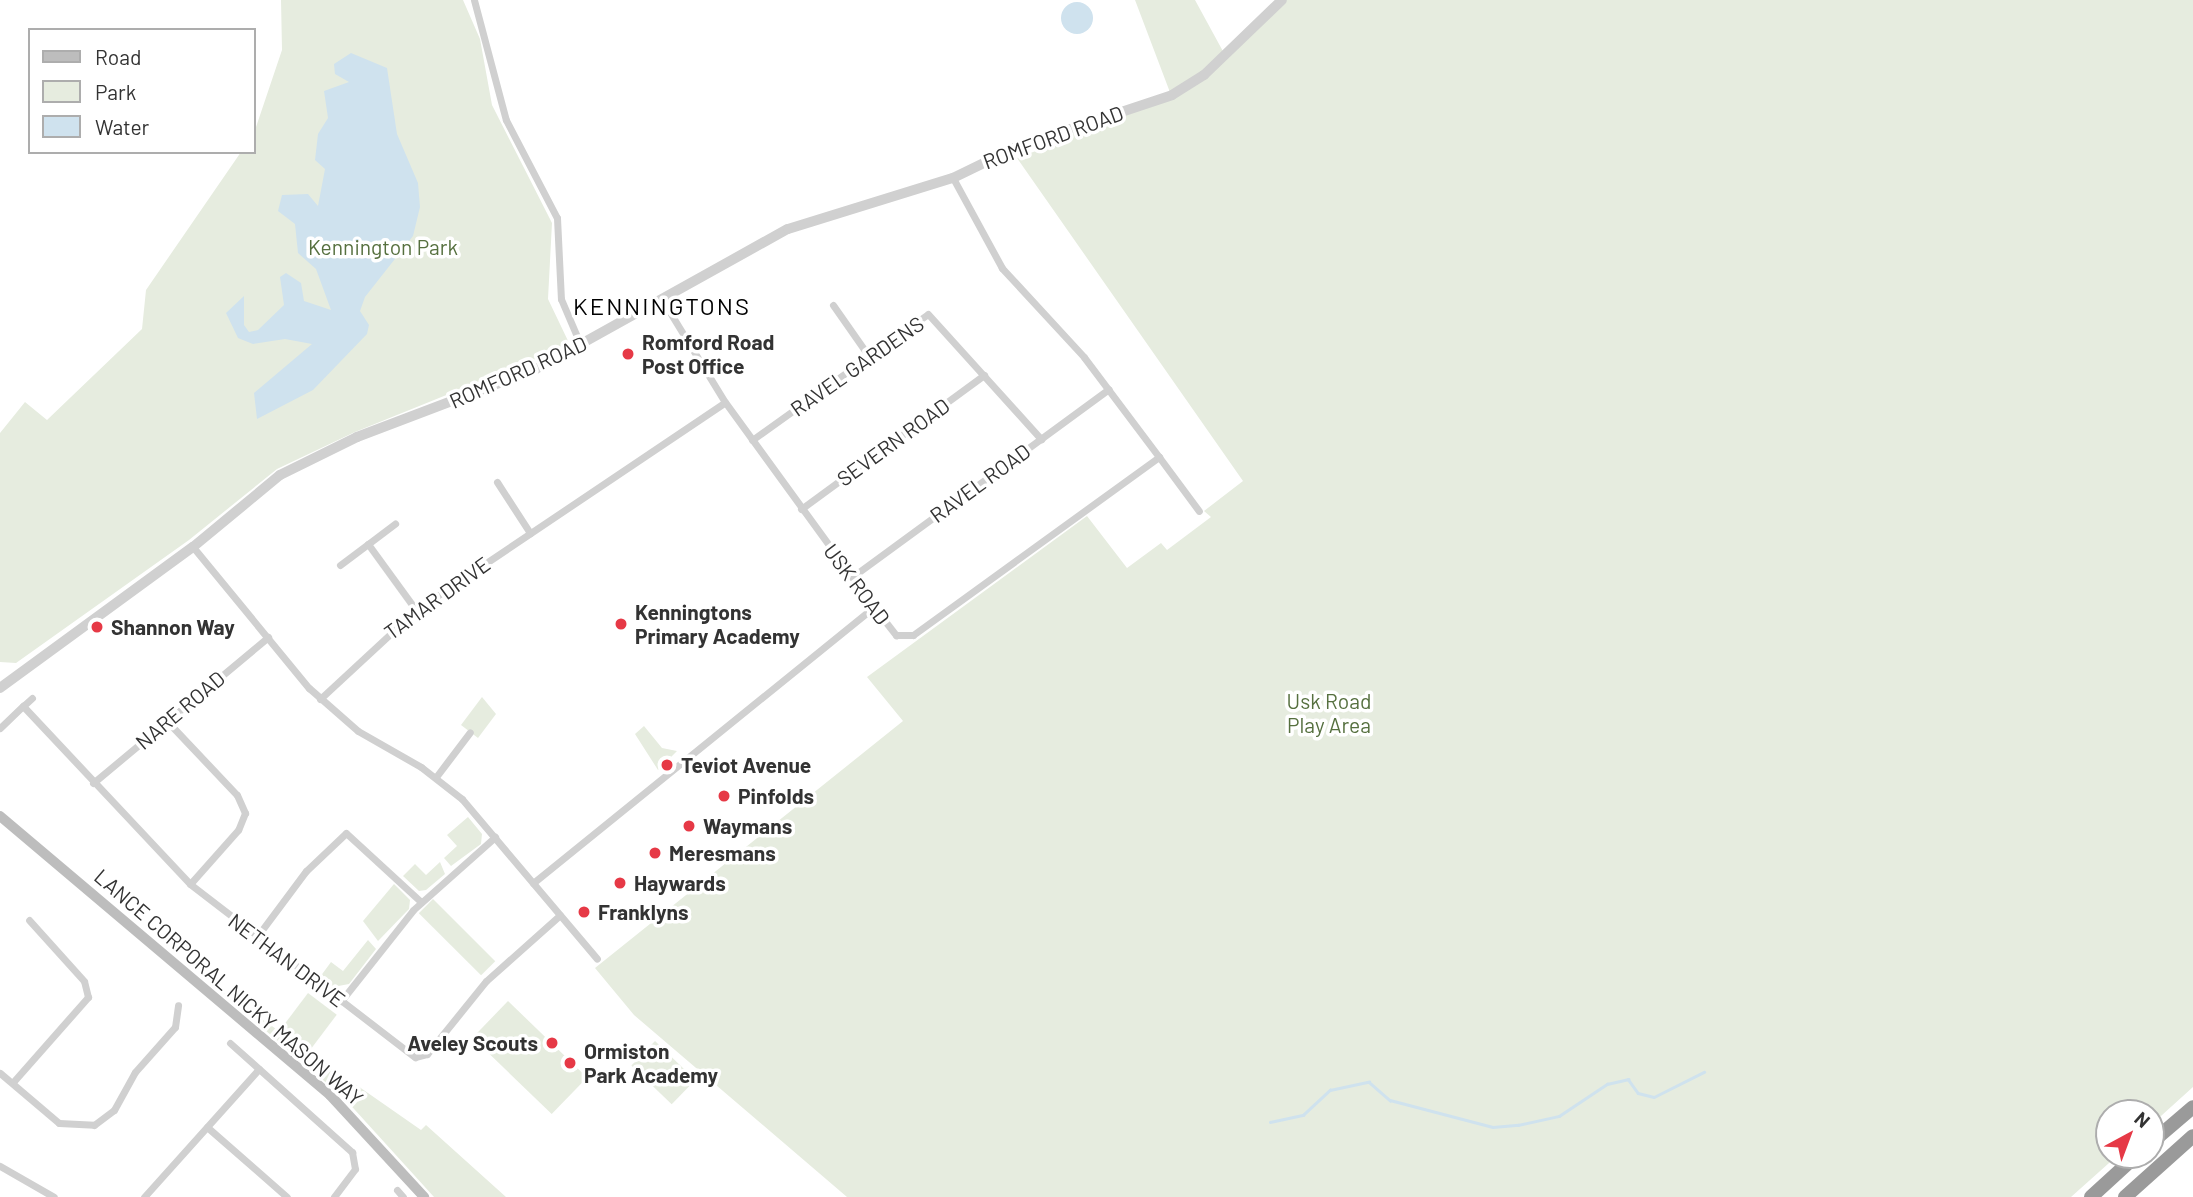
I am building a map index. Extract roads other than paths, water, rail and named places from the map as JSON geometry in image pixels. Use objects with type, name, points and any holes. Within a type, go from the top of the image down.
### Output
[{"type":"highway","points":[[2165,1131],[2193,1107]]},
{"type":"highway","points":[[2125,1197],[2193,1136]]},
{"type":"highway","points":[[2091,1197],[2122,1169]]},
{"type":"main road","name":"LANCE CORPORAL NICKY MASON WAY","points":[[0,816],[330,1095],[424,1197]]},
{"type":"street","points":[[474,0],[506,120],[557,218],[561,299],[581,346]]},
{"type":"street","name":"ROMFORD ROAD","points":[[1,686],[193,547],[258,490],[318,455],[506,382],[581,346],[663,301],[704,272],[800,224],[953,178],[1019,146],[1188,86],[1282,0]]},
{"type":"street","points":[[953,178],[1002,268],[1109,389],[1199,511]]},
{"type":"street","name":"USK ROAD","points":[[663,301],[725,402],[896,635],[913,635],[1159,457]]},
{"type":"street","points":[[833,305],[868,355]]},
{"type":"street","name":"RAVEL GARDENS","points":[[752,440],[928,314],[1041,439]]},
{"type":"street","name":"SEVERN ROAD","points":[[801,509],[984,375]]},
{"type":"street","name":"RAVEL ROAD","points":[[852,576],[1109,389]]},
{"type":"street","name":"TAMAR DRIVE","points":[[320,699],[416,610],[725,402]]},
{"type":"street","points":[[497,482],[530,533]]},
{"type":"street","points":[[340,565],[395,524]]},
{"type":"street","points":[[368,544],[416,610]]},
{"type":"street","points":[[193,547],[320,699],[358,731],[436,777],[495,836],[597,960]]},
{"type":"street","points":[[533,883],[874,607]]},
{"type":"street","name":"NARE ROAD","points":[[93,783],[268,637]]},
{"type":"street","points":[[0,728],[32,698]]},
{"type":"street","name":"NETHAN DRIVE","points":[[23,706],[190,884],[256,938],[421,1058],[494,973],[560,915]]},
{"type":"street","points":[[166,720],[237,795],[245,813],[238,830],[190,884]]},
{"type":"street","points":[[436,777],[470,732]]},
{"type":"street","points":[[256,938],[306,871],[346,833],[421,902]]},
{"type":"street","points":[[341,1001],[421,902],[495,836]]},
{"type":"street","points":[[13,1081],[88,997],[77,971],[29,920]]},
{"type":"street","points":[[0,1073],[13,1081],[59,1123],[83,1127],[104,1121],[135,1072],[175,1027],[178,1005]]},
{"type":"street","points":[[230,1043],[352,1152],[355,1169],[334,1197]]},
{"type":"street","points":[[144,1197],[259,1069]]},
{"type":"street","points":[[207,1127],[287,1197]]},
{"type":"street","points":[[0,1166],[54,1197]]},
{"type":"street","points":[[397,1190],[403,1197]]},
{"type":"water","points":[[1077,2],[1089,6],[1093,18],[1089,30],[1077,34],[1065,30],[1061,18],[1065,6]]},
{"type":"water","points":[[351,53],[387,68],[397,134],[418,183],[420,207],[413,236],[365,297],[360,311],[369,325],[367,334],[313,390],[257,419],[254,393],[312,344],[285,339],[253,344],[238,338],[226,313],[244,296],[244,325],[249,332],[258,330],[284,305],[280,277],[286,273],[301,283],[304,301],[331,310],[316,269],[298,253],[295,224],[278,211],[282,195],[308,194],[318,206],[325,169],[315,160],[318,134],[328,118],[324,91],[349,82],[335,74],[334,64]]},
{"type":"waterway","points":[[1270,1122],[1303,1115],[1330,1090],[1369,1082],[1390,1100],[1493,1127],[1518,1125],[1559,1116],[1607,1084],[1628,1079],[1638,1093],[1654,1097],[1704,1072]]},
{"type":"place","name":"Romford Road Post Office","points":[[628,354]]},
{"type":"place","name":"Kenningtons Primary Academy","points":[[621,624]]},
{"type":"place","name":"Shannon Way","points":[[97,627]]},
{"type":"place","name":"Teviot Avenue","points":[[667,765]]},
{"type":"place","name":"Pinfolds","points":[[724,796]]},
{"type":"place","name":"Waymans","points":[[689,826]]},
{"type":"place","name":"Meresmans","points":[[655,853]]},
{"type":"place","name":"Haywards","points":[[620,883]]},
{"type":"place","name":"Franklyns","points":[[584,912]]},
{"type":"place","name":"Aveley Scouts","points":[[552,1043]]},
{"type":"place","name":"Ormiston Park Academy","points":[[570,1063]]},
{"type":"district","name":"KENNINGTONS","points":[[662,306]]},
{"type":"park label","name":"Kennington Park","points":[[383,247]]},
{"type":"park label","name":"Usk Road Play Area","points":[[1329,713]]}]
